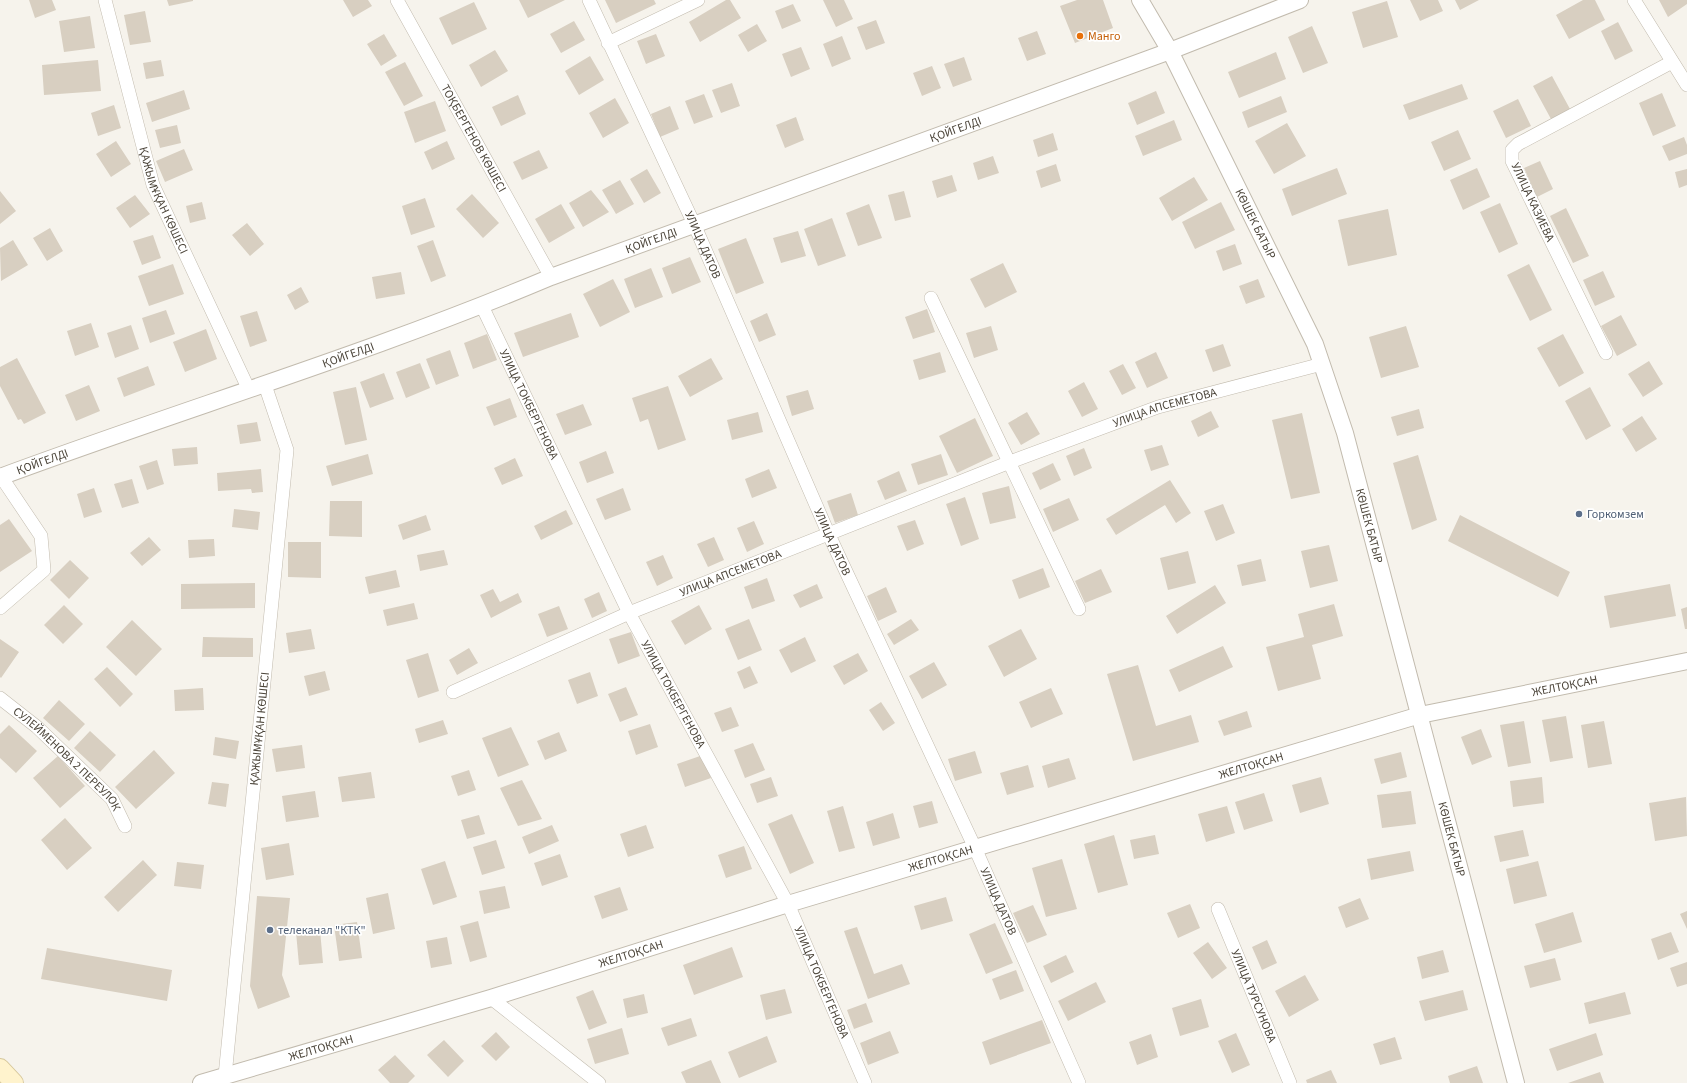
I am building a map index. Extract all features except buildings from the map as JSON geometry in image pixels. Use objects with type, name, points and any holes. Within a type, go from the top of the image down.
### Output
[{"type":"main road","points":[[0,1068],[14,1083]]},
{"type":"street","name":"ҚАЖЫМҰҚАН КӨШЕСІ","points":[[105,0],[153,186],[249,390]]},
{"type":"street","name":"ТОҚБЕРГЕНОВ КӨШЕСІ","points":[[397,0],[551,277]]},
{"type":"street","name":"УЛИЦА ДАТОВ","points":[[589,0],[694,224],[829,535],[975,848],[1079,1083]]},
{"type":"street","points":[[608,43],[698,0]]},
{"type":"street","name":"КӨШЕК БАТЫР","points":[[1140,0],[1170,51],[1315,344],[1322,364],[1345,433],[1516,1083]]},
{"type":"street","name":"ҚОЙГЕЛДІ","points":[[0,476],[265,385],[482,306],[551,277],[1170,51],[1300,0]]},
{"type":"street","points":[[1634,0],[1687,85]]},
{"type":"street","name":"УЛИЦА КАЗИЕВА","points":[[1606,352],[1512,161],[1512,150],[1518,144],[1672,62]]},
{"type":"street","points":[[931,298],[1079,609]]},
{"type":"street","name":"УЛИЦА ТОКБЕРГЕНОВА","points":[[482,306],[630,613],[788,904],[865,1083]]},
{"type":"street","name":"УЛИЦА АПСЕМЕТОВА","points":[[453,692],[630,613],[1010,462],[1158,407],[1322,364]]},
{"type":"street","name":"ҚАЖЫМҰҚАН КӨШЕСІ","points":[[225,1076],[287,450],[265,385]]},
{"type":"street","points":[[0,476],[41,536],[44,570],[0,608]]},
{"type":"street","name":"ЖЕЛТОҚСАН","points":[[201,1083],[491,998],[788,904],[1420,715],[1687,661]]},
{"type":"street","name":"СУЛЕЙМЕНОВА 2 ПЕРЕУЛОК","points":[[0,698],[36,727],[112,799],[125,826]]},
{"type":"street","name":"УЛИЦА ТУРСУНОВА","points":[[1218,909],[1290,1083]]},
{"type":"street","points":[[491,998],[599,1083]]},
{"type":"place","name":"Манго","points":[[1080,36]]},
{"type":"place","name":"Горкомзем","points":[[1579,514]]},
{"type":"place","name":"телеканал \"КТК\"","points":[[270,930]]}]
